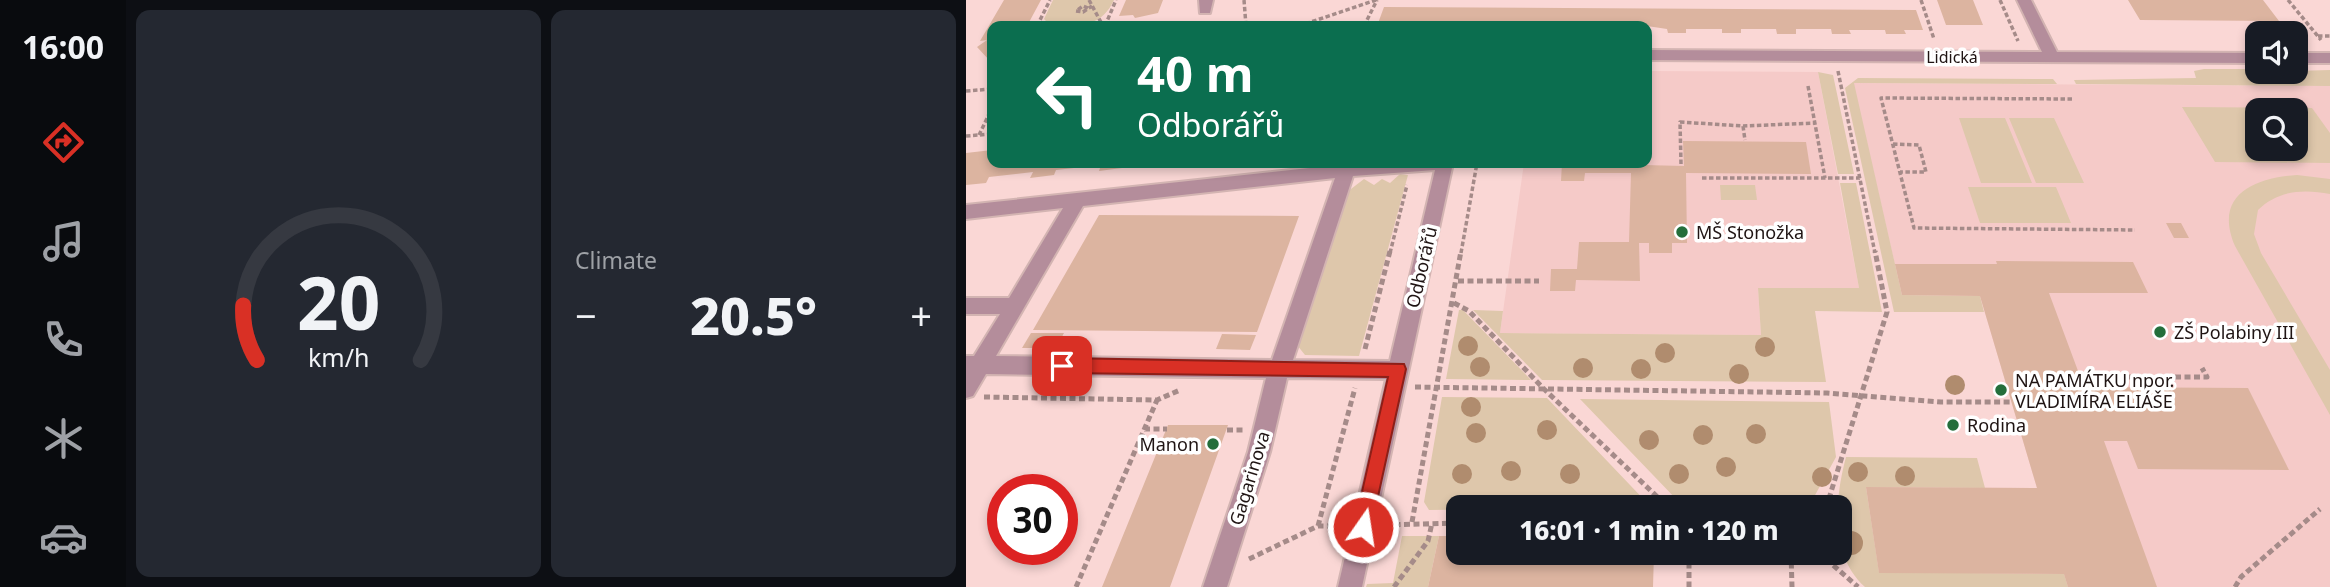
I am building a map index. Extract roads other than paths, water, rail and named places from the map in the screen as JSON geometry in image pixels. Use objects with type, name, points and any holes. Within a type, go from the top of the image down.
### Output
[{"type":"street","points":[[2024,0],[2052,57]]},
{"type":"street","points":[[2308,57],[2329,54]]},
{"type":"street","name":"Lidická","points":[[1652,55],[2245,58]]},
{"type":"street","points":[[966,212],[1368,168]]},
{"type":"street","name":"Odborářů","points":[[1350,587],[1443,168]]},
{"type":"street","name":"Gagarinova","points":[[1217,580],[1259,452],[1280,368],[1346,170]]},
{"type":"street","points":[[973,393],[973,365],[1015,306],[1077,200]]},
{"type":"street","points":[[966,306],[1015,306]]},
{"type":"street","points":[[973,365],[1398,369]]},
{"type":"place","name":"MŠ Stonožka","points":[[1682,232]]},
{"type":"place","name":"ZŠ Polabiny III","points":[[2160,332]]},
{"type":"place","name":"NA PAMÁTKU npor. VLADIMÍRA ELIÁŠE","points":[[2001,390]]},
{"type":"place","name":"Rodina","points":[[1953,425]]},
{"type":"place","name":"Manon","points":[[1213,444]]}]
